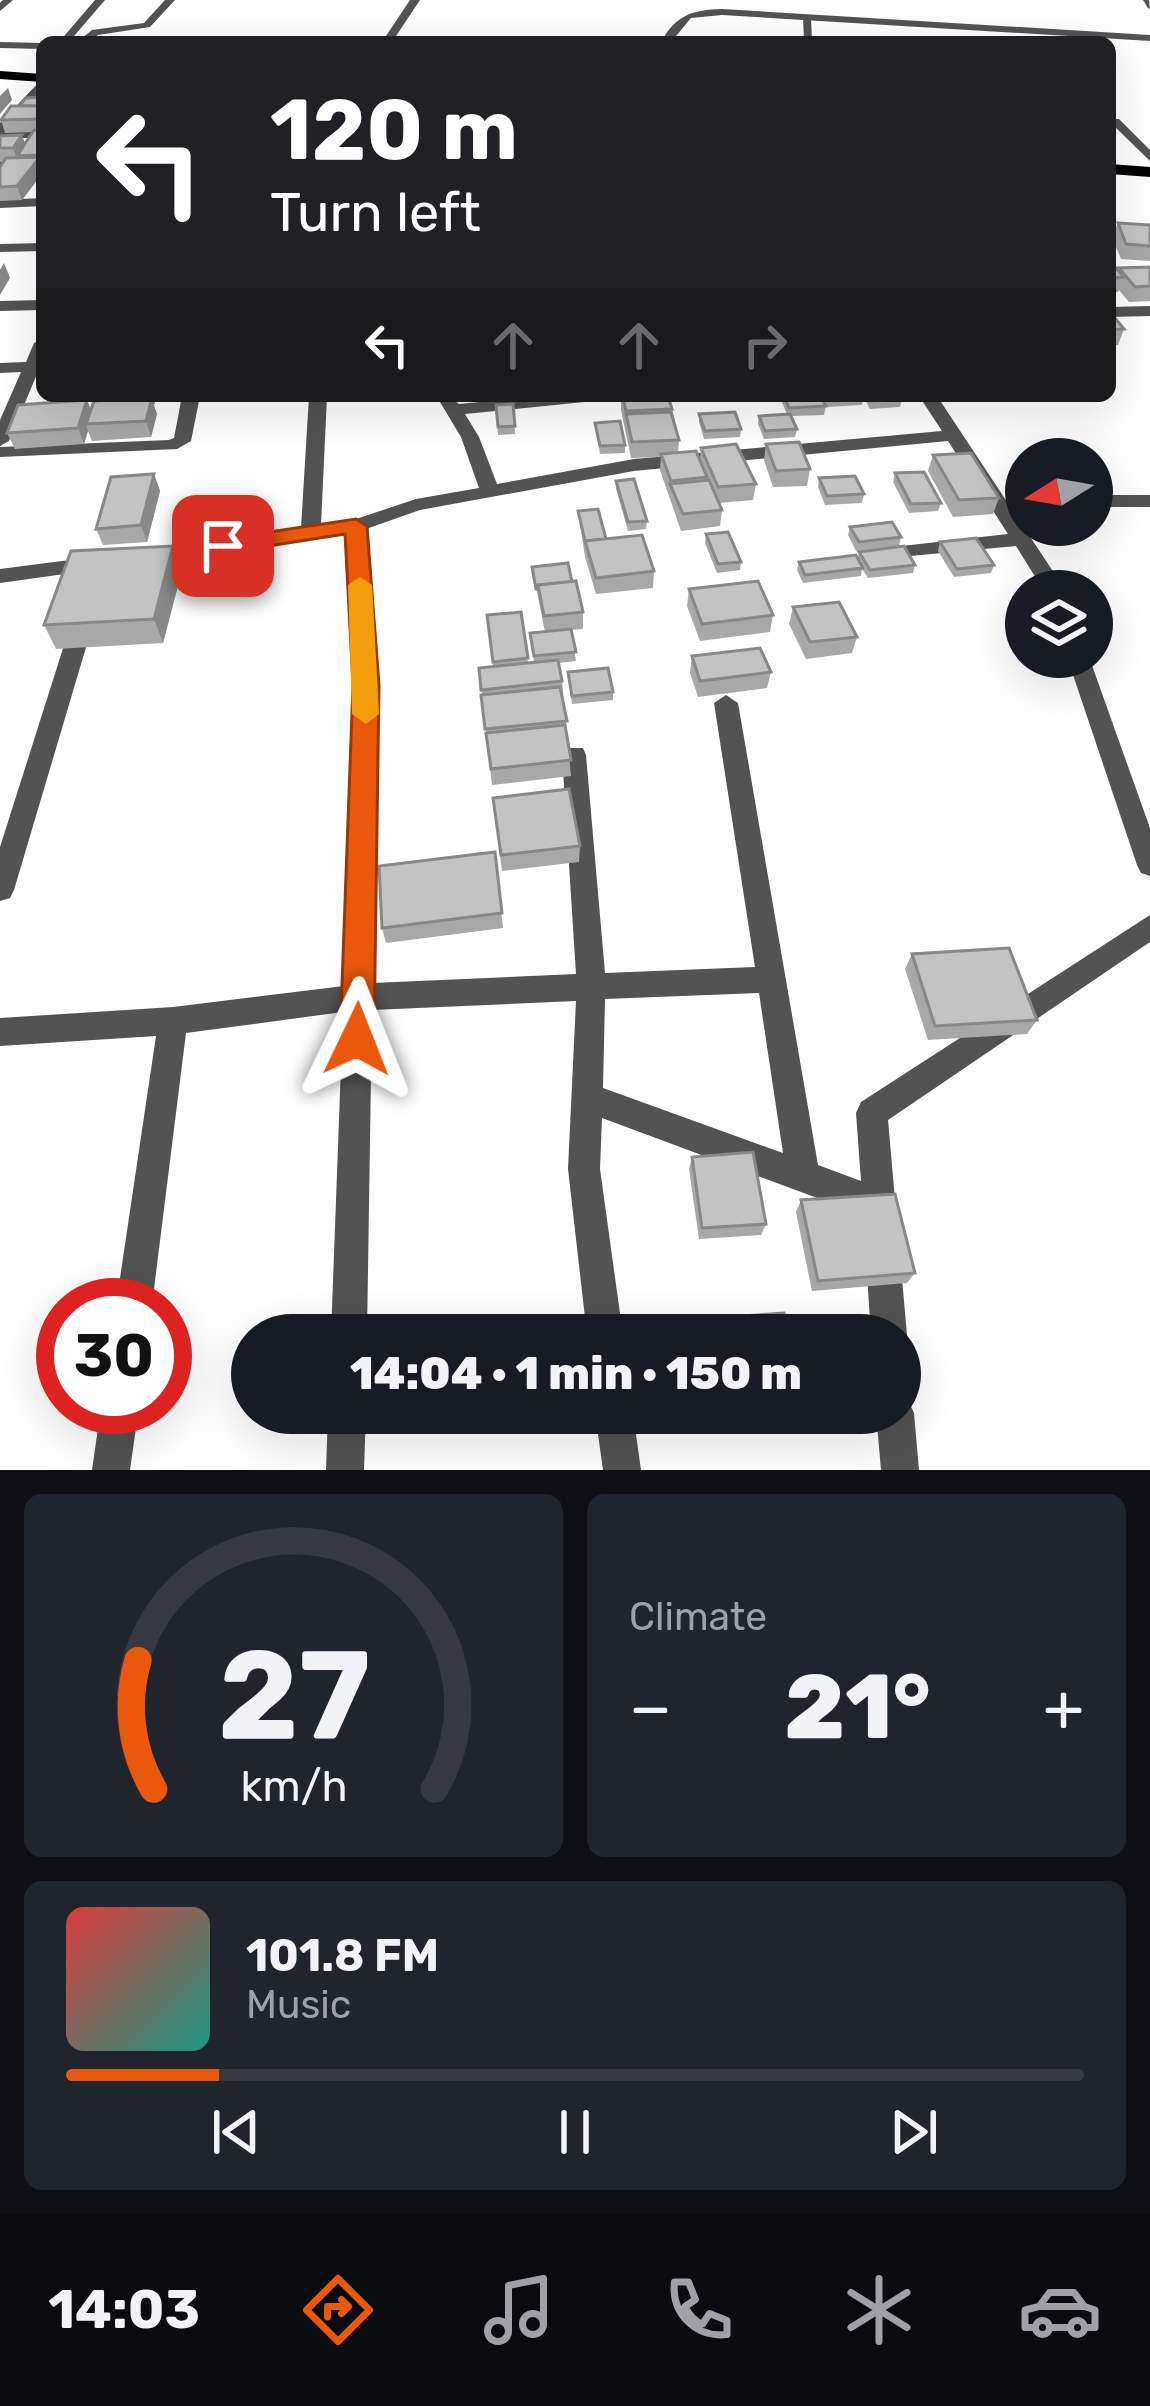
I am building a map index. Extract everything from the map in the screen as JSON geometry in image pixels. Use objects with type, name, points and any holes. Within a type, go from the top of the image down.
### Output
[{"type":"main road","points":[[0,75],[36,79]]},
{"type":"main road","points":[[1116,169],[1150,172]]},
{"type":"street","points":[[0,8],[8,0]]},
{"type":"street","points":[[69,36],[100,0]]},
{"type":"street","points":[[90,36],[147,25],[170,0]]},
{"type":"street","points":[[391,36],[415,0]]},
{"type":"street","points":[[669,36],[676,21],[688,13],[1150,38]]},
{"type":"street","points":[[0,45],[36,46]]},
{"type":"street","points":[[0,132],[36,87]]},
{"type":"street","points":[[1116,122],[1150,157]]},
{"type":"street","points":[[0,132],[36,134]]},
{"type":"street","points":[[0,166],[36,166]]},
{"type":"street","points":[[0,204],[36,202]]},
{"type":"street","points":[[0,248],[36,248]]},
{"type":"street","points":[[0,306],[36,305]]},
{"type":"street","points":[[1116,312],[1150,311]]},
{"type":"street","points":[[0,441],[36,358]]},
{"type":"street","points":[[0,368],[32,367]]},
{"type":"street","points":[[0,452],[171,445],[182,441],[190,402]]},
{"type":"street","points":[[311,533],[318,402]]},
{"type":"street","points":[[932,402],[1005,501]]},
{"type":"street","points":[[449,403],[470,437],[490,492]]},
{"type":"street","points":[[0,577],[356,526],[416,505],[656,462],[954,435]]},
{"type":"street","points":[[1113,501],[1150,501]]},
{"type":"street","points":[[350,1314],[366,685],[356,526]]},
{"type":"street","points":[[853,557],[1005,541]]},
{"type":"street","points":[[0,890],[101,563]]},
{"type":"street","points":[[1085,678],[1150,865]]},
{"type":"street","points":[[726,703],[803,1176]]},
{"type":"street","points":[[574,754],[591,984],[584,1169],[601,1314]]},
{"type":"street","points":[[887,1314],[872,1113],[1150,927]]},
{"type":"street","points":[[0,1032],[173,1021],[358,997],[771,979]]},
{"type":"street","points":[[138,1278],[173,1021]]},
{"type":"street","points":[[586,1097],[879,1204]]},
{"type":"street","points":[[112,1470],[117,1434]]},
{"type":"street","points":[[345,1470],[346,1434]]},
{"type":"street","points":[[617,1434],[622,1470]]},
{"type":"street","points":[[897,1434],[900,1470]]},
{"type":"lane","points":[[807,17],[808,36]]},
{"type":"building","points":[[36,97],[36,106],[19,106],[26,98]]},
{"type":"building","points":[[11,106],[36,106],[36,119],[1,120]]},
{"type":"building","points":[[34,130],[36,130],[36,155],[17,156]]},
{"type":"building","points":[[22,135],[13,148],[0,148],[0,136]]},
{"type":"building","points":[[36,157],[36,162],[17,186],[0,187],[0,167],[6,158]]},
{"type":"building","points":[[1118,223],[1150,225],[1150,246],[1126,244]]},
{"type":"building","points":[[1150,267],[1150,286],[1135,287],[1119,268]]},
{"type":"building","points":[[86,402],[78,428],[7,433],[18,405]]},
{"type":"building","points":[[94,402],[151,402],[146,421],[86,424]]},
{"type":"building","points":[[624,402],[670,402],[672,409],[626,411]]},
{"type":"building","points":[[786,402],[824,402],[826,406],[789,408]]},
{"type":"building","points":[[513,404],[515,426],[498,427],[496,405]]},
{"type":"building","points":[[671,412],[679,440],[632,442],[626,414]]},
{"type":"building","points":[[735,412],[741,429],[705,431],[699,414]]},
{"type":"building","points":[[790,414],[797,429],[765,431],[759,416]]},
{"type":"building","points":[[620,421],[625,445],[600,446],[595,423]]},
{"type":"building","points":[[799,442],[810,469],[776,471],[766,444]]},
{"type":"building","points":[[736,444],[756,484],[718,487],[701,448]]},
{"type":"building","points":[[696,451],[707,477],[671,481],[661,454]]},
{"type":"building","points":[[971,453],[999,498],[959,500],[933,455]]},
{"type":"building","points":[[924,472],[941,503],[911,504],[895,473]]},
{"type":"building","points":[[154,474],[141,525],[96,529],[111,477]]},
{"type":"building","points":[[855,476],[864,494],[827,496],[819,478]]},
{"type":"building","points":[[634,479],[647,521],[628,522],[616,481]]},
{"type":"building","points":[[709,480],[722,510],[683,514],[670,484]]},
{"type":"building","points":[[598,509],[606,539],[585,541],[578,511]]},
{"type":"building","points":[[892,522],[901,537],[859,542],[850,527]]},
{"type":"building","points":[[728,532],[741,562],[718,564],[706,534]]},
{"type":"building","points":[[642,535],[654,571],[596,578],[585,541]]},
{"type":"building","points":[[976,538],[994,565],[957,569],[940,542]]},
{"type":"building","points":[[173,546],[154,619],[44,625],[71,551]]},
{"type":"building","points":[[904,546],[915,565],[870,570],[859,552]]},
{"type":"building","points":[[856,555],[863,568],[805,575],[799,562]]},
{"type":"building","points":[[568,563],[572,582],[536,589],[532,567]]},
{"type":"building","points":[[576,581],[583,612],[544,616],[538,585]]},
{"type":"building","points":[[758,581],[773,615],[702,624],[689,589]]},
{"type":"building","points":[[839,602],[857,637],[810,642],[793,607]]},
{"type":"building","points":[[521,612],[528,658],[493,662],[487,615]]},
{"type":"building","points":[[571,629],[576,652],[534,656],[530,633]]},
{"type":"building","points":[[760,648],[771,672],[700,681],[692,656]]},
{"type":"building","points":[[558,660],[562,681],[481,690],[479,668]]},
{"type":"building","points":[[608,668],[613,692],[572,696],[568,672]]},
{"type":"building","points":[[560,687],[567,721],[485,729],[481,695]]},
{"type":"building","points":[[565,725],[571,760],[491,769],[486,733]]},
{"type":"building","points":[[569,789],[580,846],[501,855],[493,798]]},
{"type":"building","points":[[495,852],[502,913],[382,928],[379,866]]},
{"type":"building","points":[[1009,948],[1037,1020],[935,1026],[912,954]]},
{"type":"building","points":[[753,1152],[766,1224],[702,1228],[692,1157]]},
{"type":"building","points":[[895,1194],[915,1273],[818,1281],[801,1200]]},
{"type":"slow traffic","points":[[360,585],[366,714]]},
{"type":"route","points":[[223,546],[356,526],[366,685],[357,1039]]}]
